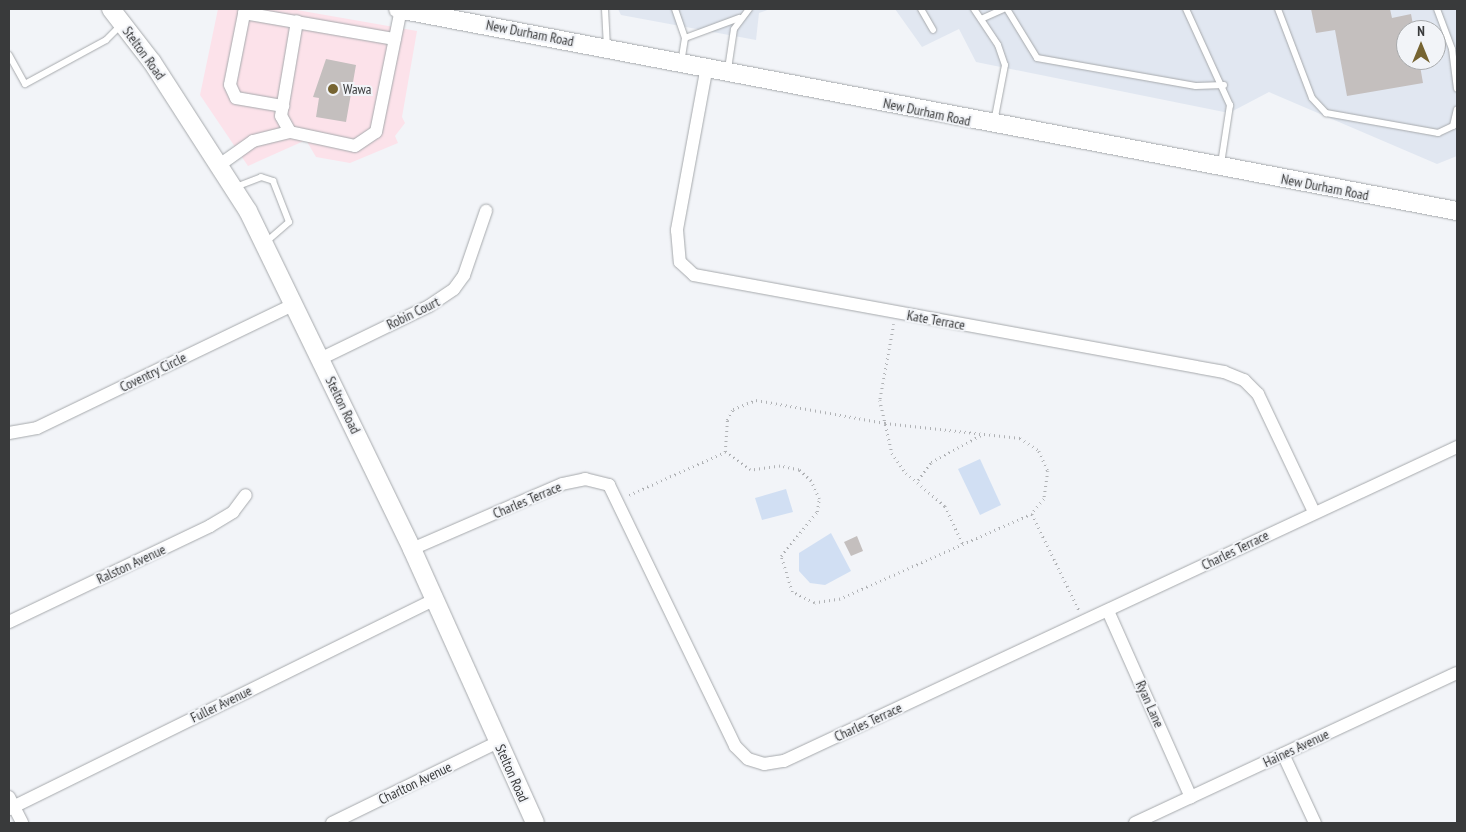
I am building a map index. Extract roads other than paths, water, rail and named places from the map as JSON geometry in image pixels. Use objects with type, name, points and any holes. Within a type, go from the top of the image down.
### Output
[{"type":"main road","name":"New Durham Road","points":[[400,9],[706,66],[993,125],[1457,211]]},
{"type":"main road","name":"Stelton Road","points":[[116,14],[233,188],[296,304],[320,359],[412,549],[535,823]]},
{"type":"street","points":[[218,166],[253,140],[290,132],[355,146],[376,132],[400,9]]},
{"type":"street","points":[[283,106],[236,98],[230,85],[244,11],[395,39]]},
{"type":"street","points":[[290,132],[281,116],[297,21]]},
{"type":"street","name":"Kate Terrace","points":[[706,66],[676,230],[680,262],[694,275],[1224,372],[1244,380],[1258,394],[1314,512]]},
{"type":"street","name":"Robin Court","points":[[320,359],[454,289],[464,275],[486,211]]},
{"type":"street","name":"Coventry Circle","points":[[9,433],[37,428],[296,304]]},
{"type":"street","name":"Charles Terrace","points":[[412,549],[562,484],[601,481],[618,500],[736,746],[748,759],[764,764],[784,761],[1085,622],[1314,512],[1457,447]]},
{"type":"street","name":"Ralston Avenue","points":[[9,622],[210,526],[233,512],[246,495]]},
{"type":"street","name":"Fuller Avenue","points":[[10,804],[434,600]]},
{"type":"street","name":"Ryan Lane","points":[[1108,611],[1191,797]]},
{"type":"street","name":"Haines Avenue","points":[[1135,823],[1457,673]]},
{"type":"street","name":"Charlton Avenue","points":[[332,823],[498,742]]},
{"type":"street","points":[[1283,754],[1315,823]]},
{"type":"street","points":[[10,804],[22,823]]},
{"type":"lane","points":[[605,9],[607,48]]},
{"type":"lane","points":[[674,9],[685,38],[681,62]]},
{"type":"lane","points":[[685,38],[740,18],[749,9]]},
{"type":"lane","points":[[921,9],[933,30]]},
{"type":"lane","points":[[974,9],[1005,65],[993,125]]},
{"type":"lane","points":[[981,19],[1005,9],[1037,58],[1196,86],[1224,85]]},
{"type":"lane","points":[[1186,9],[1224,85],[1230,105],[1220,167]]},
{"type":"lane","points":[[1278,9],[1312,98],[1326,113],[1438,133],[1452,126],[1457,109]]},
{"type":"lane","points":[[1437,9],[1452,49],[1457,89]]},
{"type":"lane","points":[[9,55],[25,84],[106,40],[116,14]]},
{"type":"lane","points":[[728,71],[740,18]]},
{"type":"lane","points":[[233,188],[268,177],[290,222],[264,244]]},
{"type":"place","name":"Wawa","points":[[333,89]]}]
